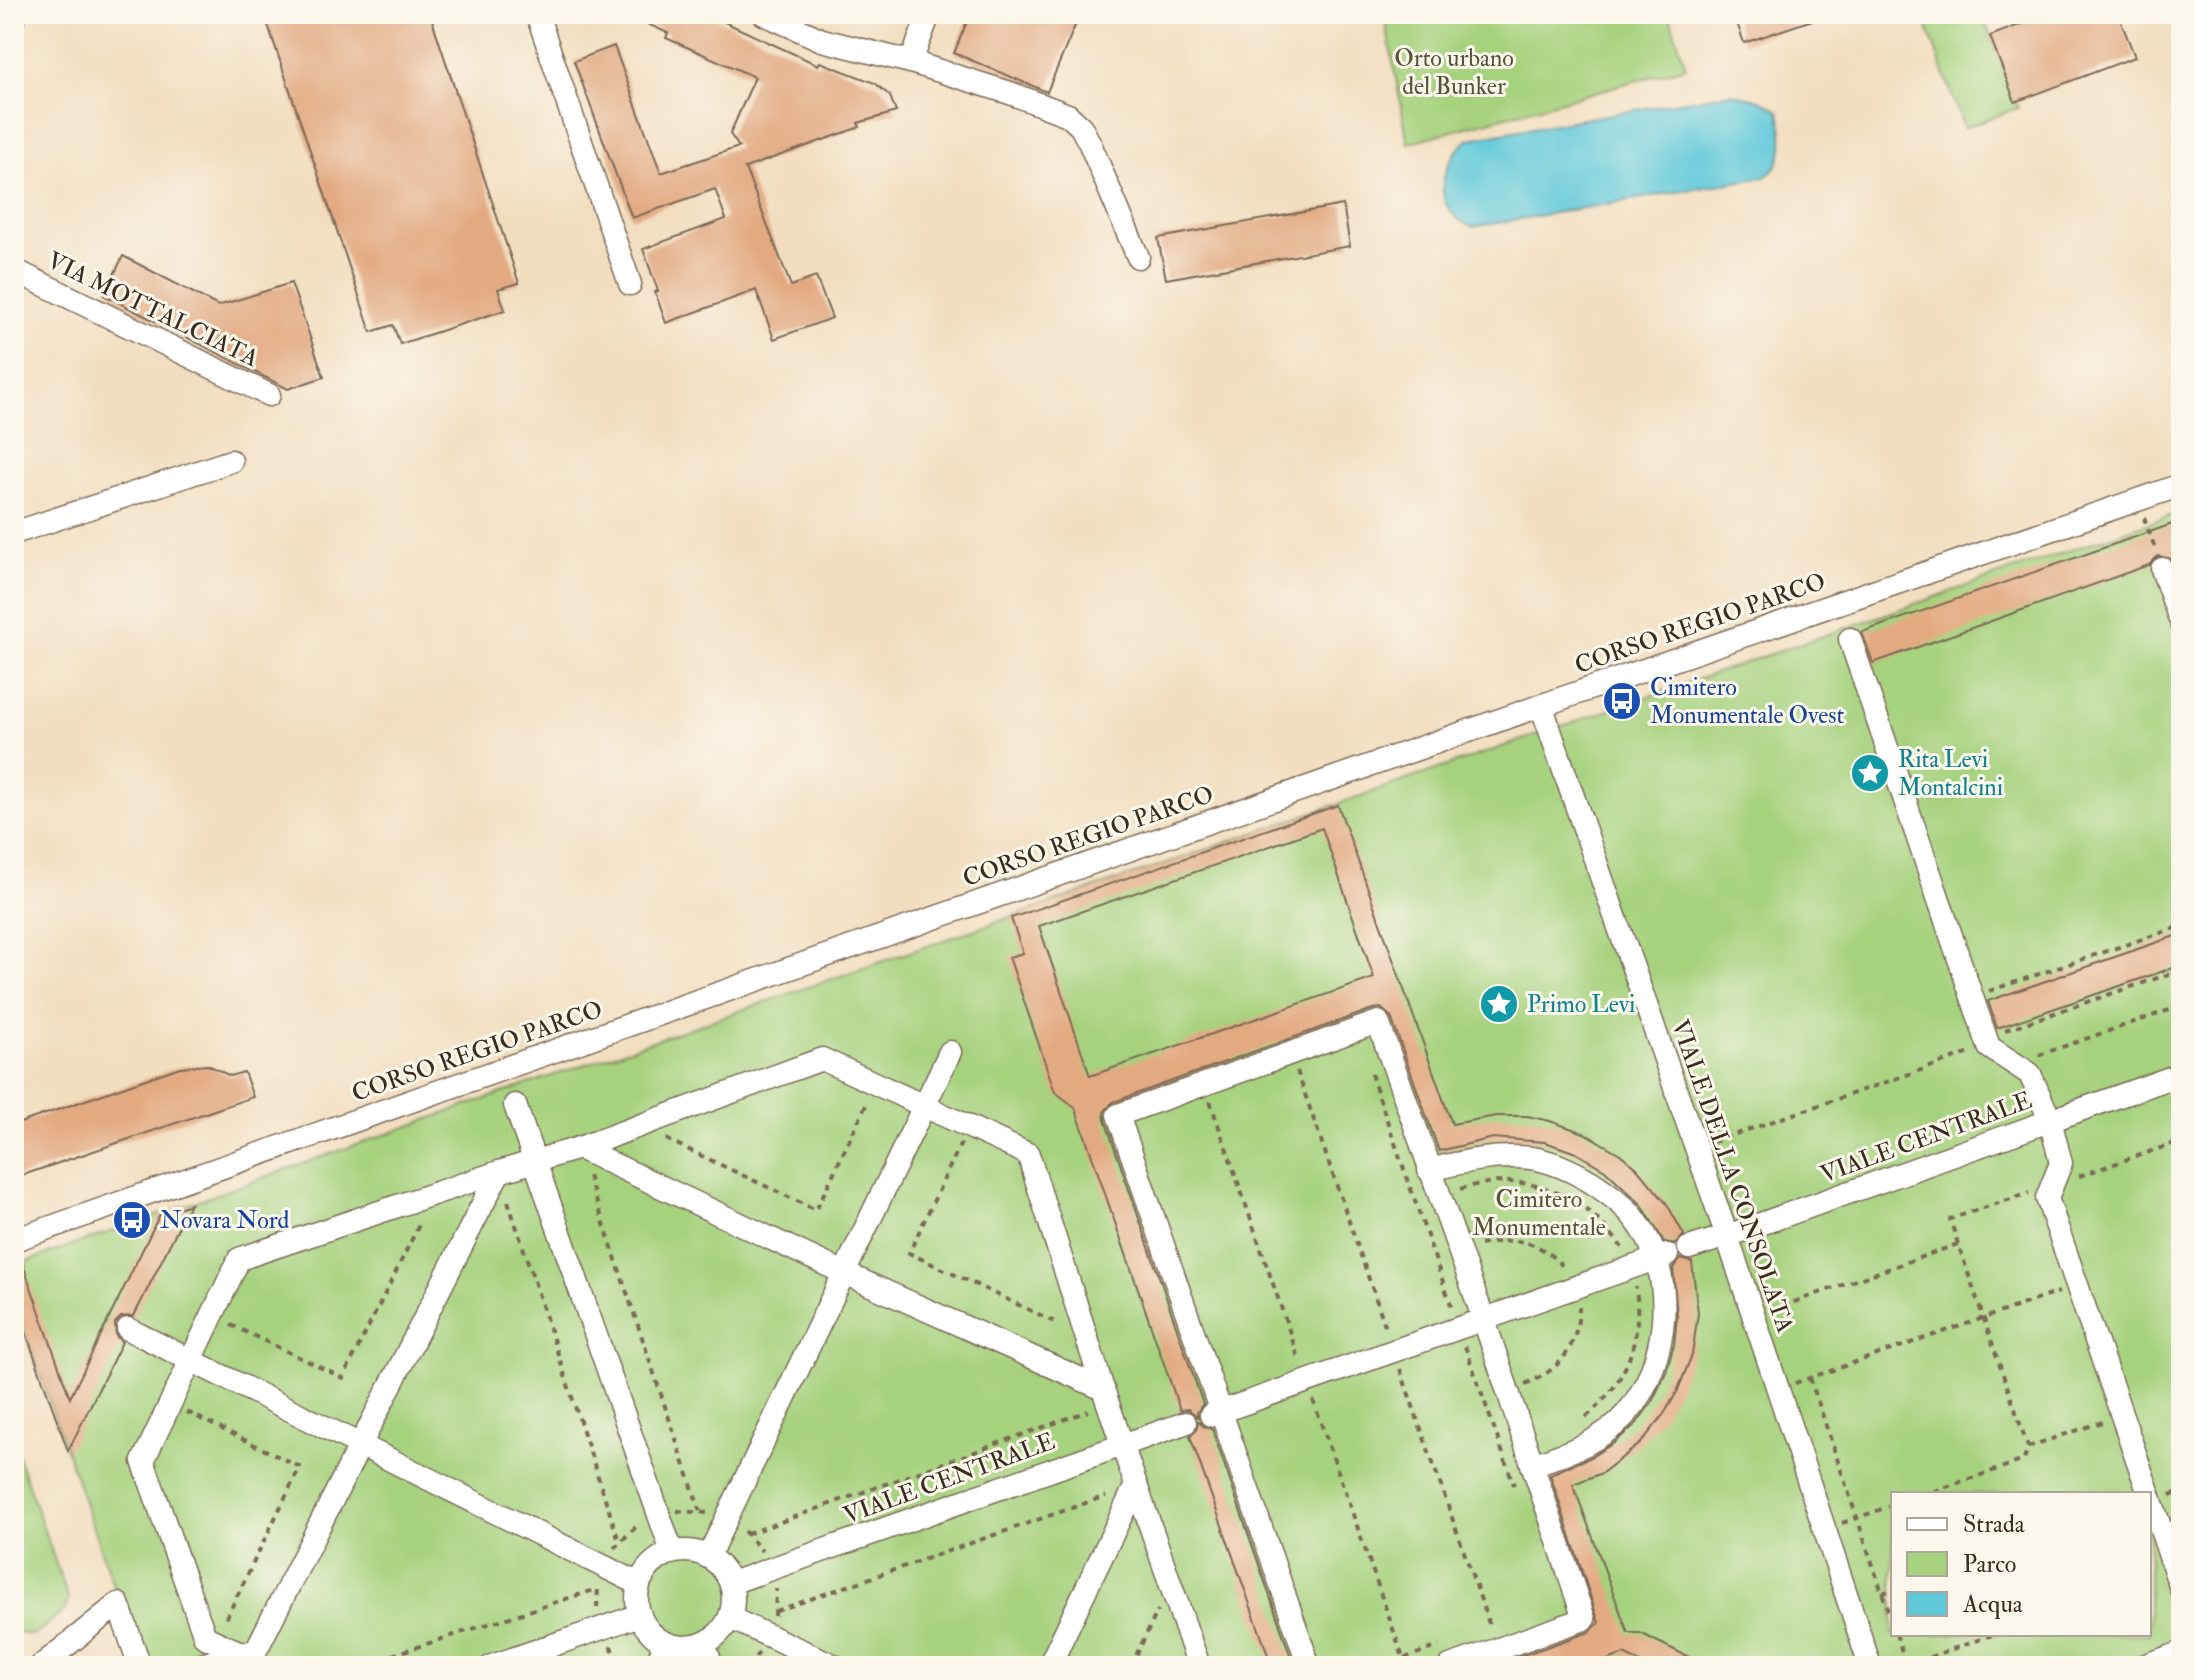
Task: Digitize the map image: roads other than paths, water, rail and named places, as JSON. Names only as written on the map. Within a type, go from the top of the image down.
[{"type":"street","points":[[537,14],[630,284]]},
{"type":"street","points":[[764,14],[822,40],[911,62],[1068,115],[1081,127],[1090,144],[1138,257]]},
{"type":"street","points":[[911,62],[929,14]]},
{"type":"street","name":"VIA MOTTALCIATA","points":[[14,270],[269,395]]},
{"type":"street","points":[[14,533],[231,461]]},
{"type":"street","name":"CORSO REGIO PARCO","points":[[14,1240],[1541,705],[2181,485]]},
{"type":"street","points":[[2162,569],[2181,622]]},
{"type":"street","points":[[1850,639],[1987,1042],[2030,1074],[2050,1120],[2061,1163],[2047,1198],[2148,1492]]},
{"type":"street","name":"VIALE DELLA CONSOLATA","points":[[1541,705],[1727,1236],[1870,1666]]},
{"type":"street","points":[[1309,1666],[1216,1413],[1118,1115],[1378,1022],[1484,1320],[1584,1619],[1450,1666]]},
{"type":"street","points":[[708,1557],[950,1052]]},
{"type":"street","points":[[253,1658],[205,1637],[143,1461],[239,1259],[579,1148],[822,1059],[1028,1154],[1086,1337],[1199,1666]]},
{"type":"street","name":"VIALE CENTRALE","points":[[1689,1248],[2181,1074]]},
{"type":"street","points":[[515,1105],[672,1552]]},
{"type":"street","points":[[579,1148],[1106,1396]]},
{"type":"street","points":[[1429,1170],[1484,1157],[1533,1158],[1574,1171],[1607,1192],[1636,1219],[1662,1257],[1662,1335],[1651,1374],[1627,1413],[1587,1446],[1532,1465]]},
{"type":"street","points":[[253,1658],[499,1172]]},
{"type":"street","points":[[1216,1413],[1662,1257]]},
{"type":"street","points":[[128,1329],[639,1584]]},
{"type":"street","name":"VIALE CENTRALE","points":[[731,1583],[1185,1423]]},
{"type":"street","points":[[1049,1666],[1136,1485]]},
{"type":"street","points":[[2151,1500],[2181,1589]]},
{"type":"street","points":[[687,1551],[708,1557],[724,1571],[731,1583],[734,1598],[730,1618],[716,1636],[704,1644],[689,1647],[666,1643],[647,1629],[640,1615],[637,1600],[639,1584],[646,1570],[672,1552],[687,1551]]},
{"type":"street","points":[[41,1666],[118,1604],[140,1666]]},
{"type":"street","points":[[492,1666],[640,1615]]},
{"type":"street","points":[[730,1618],[835,1666]]},
{"type":"street","points":[[655,1666],[666,1643]]},
{"type":"street","points":[[704,1644],[712,1666]]},
{"type":"street","points":[[2143,1666],[2181,1653]]},
{"type":"street","points":[[199,1666],[253,1658]]},
{"type":"water","points":[[1731,93],[1760,100],[1779,111],[1782,148],[1777,164],[1764,177],[1473,227],[1449,210],[1444,198],[1445,173],[1450,161],[1469,139]]},
{"type":"place","name":"Cimitero Monumentale Ovest","points":[[1622,701]]},
{"type":"place","name":"Rita Levi Montalcini","points":[[1870,773]]},
{"type":"place","name":"Primo Levi","points":[[1499,1004]]},
{"type":"place","name":"Novara Nord","points":[[132,1220]]},
{"type":"park label","name":"Orto urbano del Bunker","points":[[1454,72]]},
{"type":"park label","name":"Cimitero Monumentale","points":[[1539,1213]]}]
